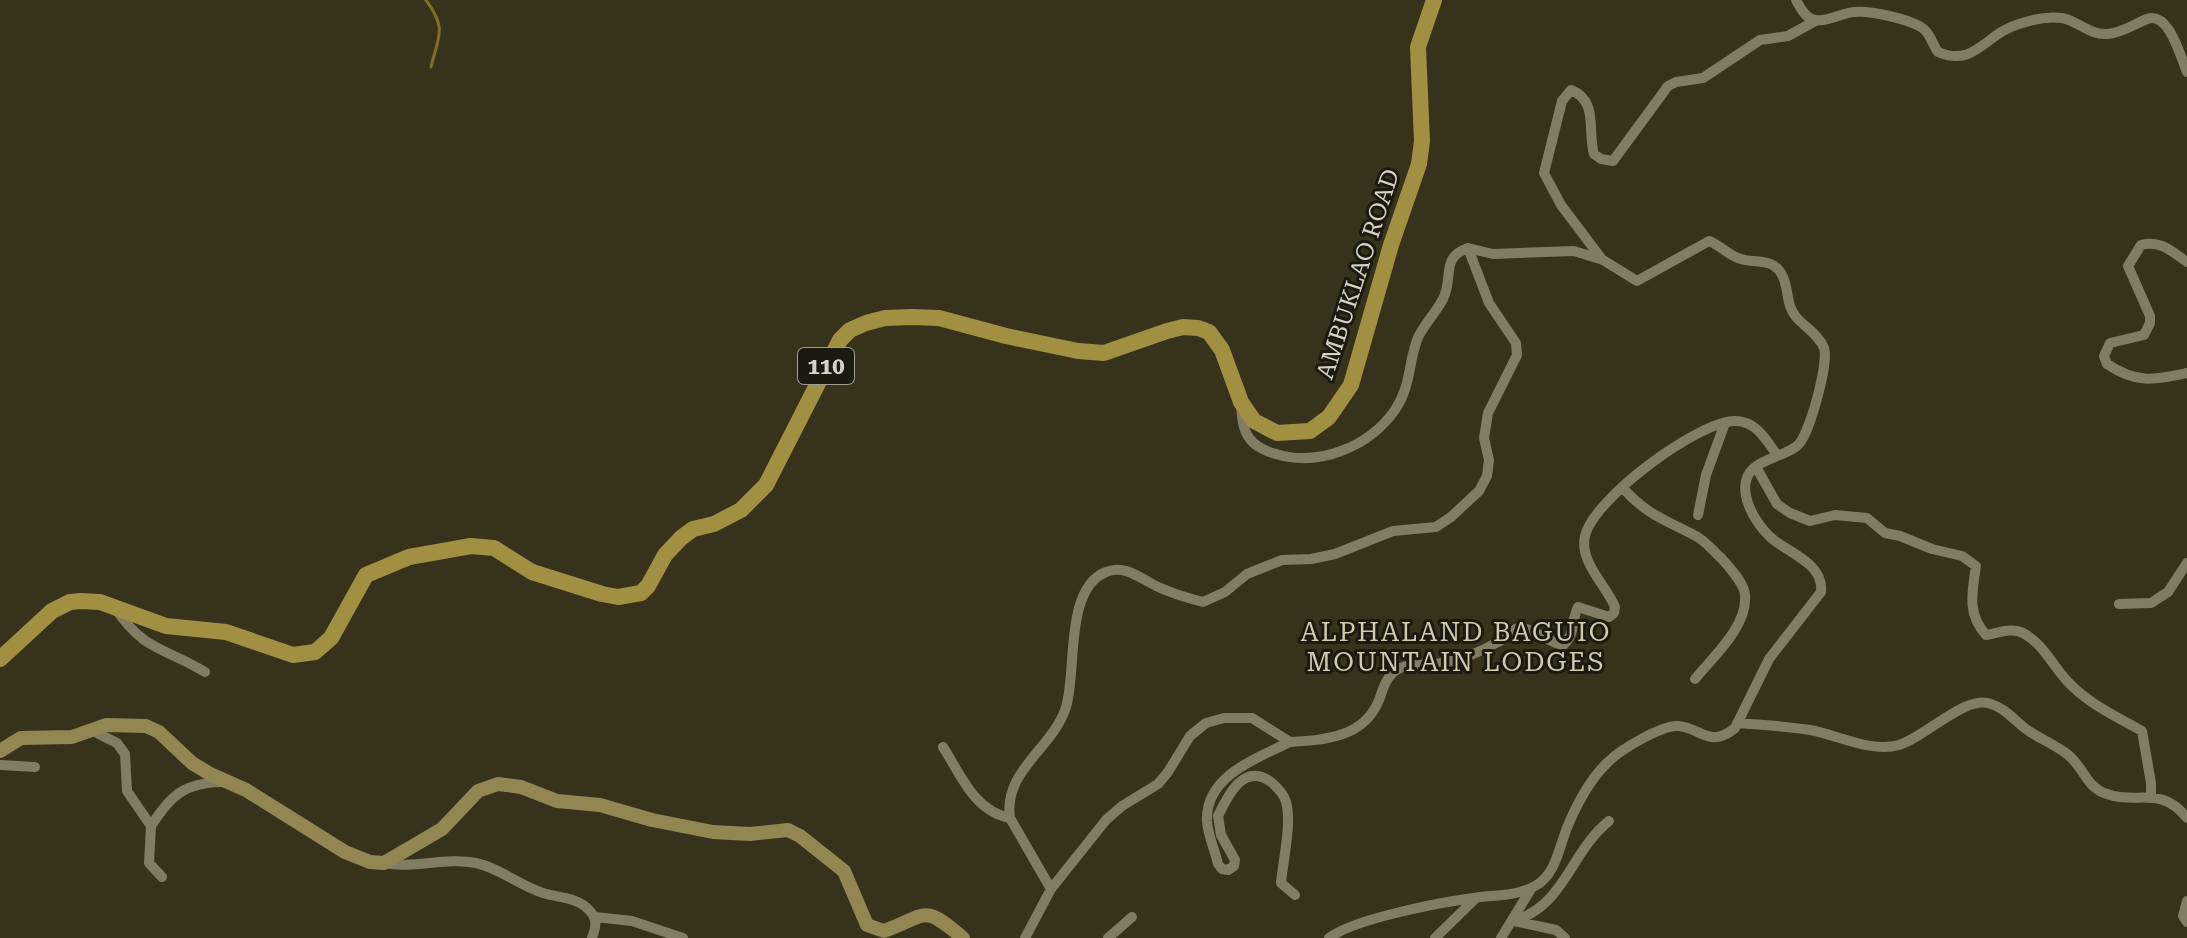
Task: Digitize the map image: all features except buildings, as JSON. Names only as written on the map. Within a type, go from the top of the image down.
[{"type":"main road","name":"AMBUKLAO ROAD","points":[[0,659],[41,620],[60,607],[81,601],[114,606],[166,626],[214,629],[240,635],[293,655],[315,652],[325,646],[341,622],[366,575],[409,557],[471,546],[494,548],[548,579],[602,594],[630,597],[641,593],[665,555],[681,538],[693,529],[714,524],[741,510],[766,485],[840,340],[850,330],[885,318],[939,318],[1006,336],[1091,352],[1113,351],[1183,327],[1198,328],[1209,332],[1222,350],[1247,413],[1277,433],[1310,431],[1335,409],[1351,385],[1391,245],[1419,164],[1422,130],[1418,47],[1434,0]]},
{"type":"street","points":[[1796,0],[1803,13],[1817,20]]},
{"type":"street","points":[[1603,260],[1545,179],[1545,162],[1567,93],[1571,90],[1577,92],[1587,104],[1591,115],[1594,154],[1613,161],[1668,86],[1703,78],[1760,40],[1788,36],[1817,20],[1842,13],[1867,12],[1919,25],[1927,32],[1938,52],[1957,58],[1967,57],[2004,29],[2028,21],[2061,18],[2093,33],[2108,34],[2157,17],[2167,24],[2187,72]]},
{"type":"street","points":[[1241,402],[1242,423],[1250,440],[1267,451],[1316,459],[1356,444],[1394,412],[1405,392],[1417,339],[1448,288],[1451,259],[1468,248],[1493,254],[1574,251],[1603,260],[1637,281],[1709,241],[1740,259],[1769,263],[1778,270],[1783,277],[1792,312],[1818,338],[1826,355],[1807,433],[1800,445],[1763,460],[1747,479],[1745,490],[1746,501],[1754,516],[1777,543],[1808,563],[1822,587],[1821,592],[1769,659],[1735,728],[1722,737],[1709,738],[1679,726],[1665,729],[1610,759],[1593,778],[1569,822],[1550,875],[1532,887],[1376,920],[1336,932],[1329,938]]},
{"type":"street","points":[[2187,262],[2163,245],[2154,242],[2141,245],[2128,266],[2150,316],[2150,323],[2144,335],[2110,343],[2104,356],[2107,364],[2120,373],[2138,379],[2160,379],[2187,373]]},
{"type":"street","points":[[1051,889],[1010,818],[1011,794],[1018,776],[1058,726],[1066,707],[1077,618],[1085,593],[1094,580],[1105,572],[1120,569],[1192,599],[1209,600],[1225,592],[1247,574],[1282,560],[1335,554],[1393,531],[1436,527],[1479,491],[1487,476],[1489,460],[1484,438],[1488,413],[1517,355],[1516,343],[1489,303],[1468,248]]},
{"type":"street","points":[[1476,267],[1493,254]]},
{"type":"street","points":[[1295,895],[1281,883],[1287,803],[1275,786],[1258,775],[1246,776],[1228,796],[1218,816],[1221,835],[1235,860],[1234,866],[1228,870],[1218,864],[1207,816],[1215,794],[1231,772],[1290,742],[1331,739],[1346,734],[1372,715],[1389,677],[1396,670],[1465,657],[1501,641],[1518,628],[1536,632],[1563,645],[1574,628],[1578,607],[1609,617],[1615,607],[1589,562],[1584,549],[1585,537],[1607,500],[1672,448],[1714,426],[1736,421],[1753,427],[1777,455]]},
{"type":"street","points":[[1698,515],[1706,475],[1725,423]]},
{"type":"street","points":[[1756,467],[1777,504],[1790,513],[1810,521],[1835,515],[1867,518],[1885,533],[1962,556],[1976,566],[1971,600],[1975,623],[1986,635],[2010,630],[2022,632],[2048,654],[2068,683],[2103,710],[2142,731],[2151,797]]},
{"type":"street","points":[[1622,487],[1637,504],[1698,537],[1731,568],[1746,593],[1737,627],[1695,679]]},
{"type":"street","points":[[2119,604],[2151,603],[2168,592],[2187,563]]},
{"type":"street","points":[[114,606],[127,626],[153,648],[205,672]]},
{"type":"street","points":[[1737,723],[1810,730],[1887,748],[1917,737],[1972,705],[1982,702],[1992,704],[2027,730],[2067,753],[2093,788],[2108,794],[2163,798],[2178,807],[2187,818]]},
{"type":"street","points":[[1025,938],[1051,889],[1106,820],[1122,806],[1158,784],[1190,736],[1206,723],[1224,718],[1252,718],[1290,742]]},
{"type":"street","points":[[0,751],[21,738],[72,737],[106,725],[146,726],[159,732],[192,763],[229,781],[345,852],[370,862],[396,865],[438,861],[475,863],[542,893],[576,901],[588,908],[595,917],[592,938]]},
{"type":"street","points":[[91,730],[110,738],[122,748],[127,791],[151,826]]},
{"type":"street","points":[[943,747],[978,803],[996,816],[1010,818]]},
{"type":"street","points":[[0,765],[35,767]]},
{"type":"street","points":[[162,877],[149,863],[151,826],[168,800],[200,784],[229,781]]},
{"type":"street","points":[[384,863],[442,829],[478,791],[498,784],[510,784],[557,801],[600,805],[687,828],[738,834],[788,830],[844,871],[867,925],[884,931],[927,914],[940,919],[963,938]]},
{"type":"street","points":[[1512,921],[1537,911],[1553,896],[1592,835],[1609,821]]},
{"type":"street","points":[[1501,938],[1532,887]]},
{"type":"street","points":[[1435,938],[1476,898]]},
{"type":"street","points":[[2187,901],[2183,916],[2187,922]]},
{"type":"street","points":[[595,917],[632,921],[683,938]]},
{"type":"street","points":[[1108,938],[1132,917]]},
{"type":"street","points":[[1512,921],[1556,930],[1565,938]]},
{"type":"waterway","points":[[426,0],[439,25],[431,67]]},
{"type":"district","name":"ALPHALAND BAGUIO MOUNTAIN LODGES","points":[[1456,647]]}]
